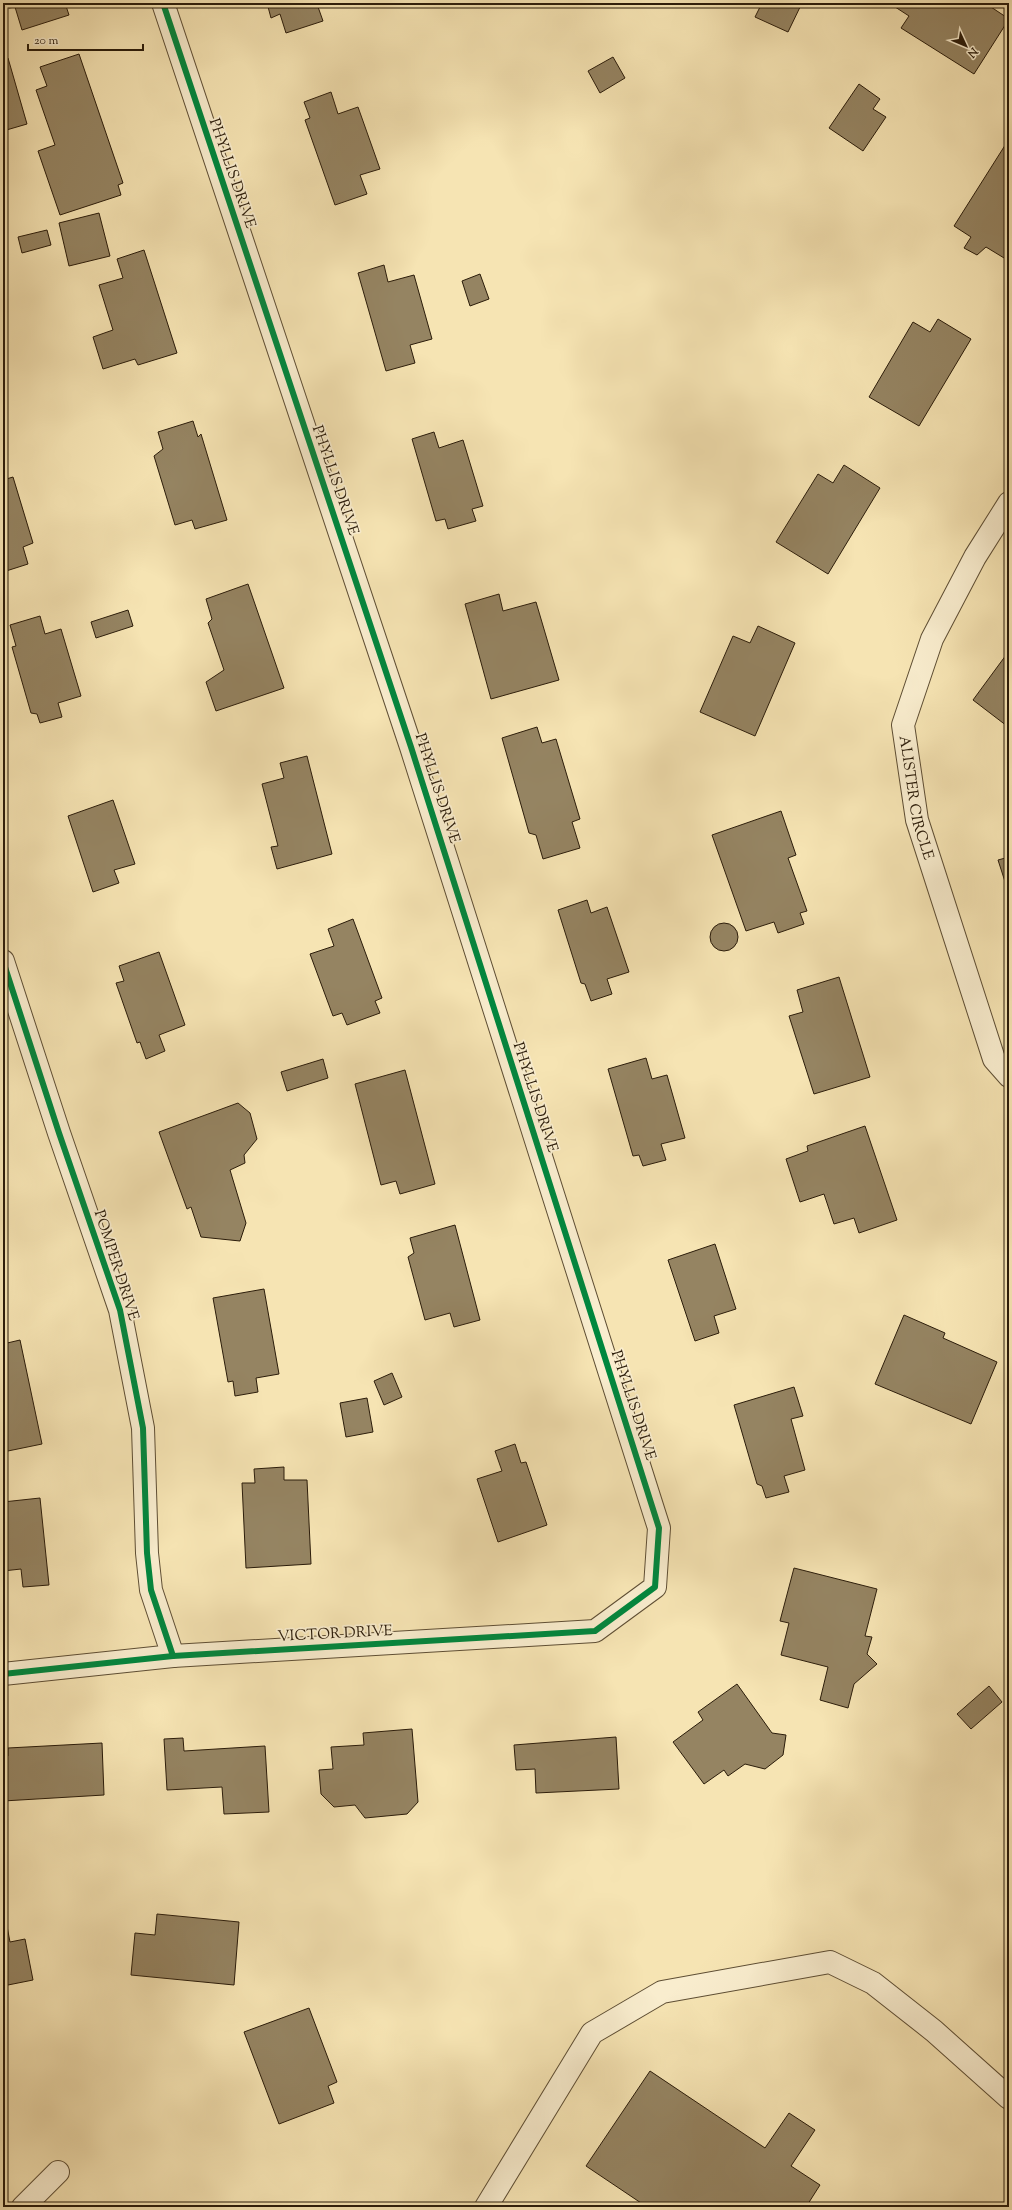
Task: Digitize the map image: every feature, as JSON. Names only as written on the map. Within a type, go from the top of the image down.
[{"type":"street","name":"PHYLLIS DRIVE","points":[[163,3],[412,747],[659,1528],[655,1587]]},
{"type":"street","name":"ALISTER CIRCLE","points":[[1009,503],[975,556],[932,639],[904,725],[917,820],[994,1059],[1009,1076]]},
{"type":"street","name":"POMPER DRIVE","points":[[3,961],[59,1133],[120,1310],[143,1428],[147,1553],[151,1590],[173,1656]]},
{"type":"street","name":"VICTOR DRIVE","points":[[3,1674],[173,1656],[595,1630],[655,1587]]},
{"type":"street","points":[[486,2207],[592,2033],[662,1992],[830,1962],[873,1983],[934,2031],[1009,2098]]},
{"type":"street","points":[[23,2207],[58,2172]]},
{"type":"building","points":[[8,3],[65,3],[69,15],[22,30],[15,7],[9,8]]},
{"type":"building","points":[[267,3],[319,3],[317,4],[323,21],[286,33],[280,14],[271,18]]},
{"type":"building","points":[[762,3],[802,3],[788,32],[755,17]]},
{"type":"building","points":[[889,3],[985,3],[1009,19],[974,74],[901,28],[909,16]]},
{"type":"building","points":[[79,54],[123,183],[118,185],[121,195],[60,215],[38,151],[55,145],[36,90],[47,86],[40,67]]},
{"type":"building","points":[[613,57],[625,78],[600,93],[588,71]]},
{"type":"building","points":[[8,58],[27,124],[3,131],[3,59]]},
{"type":"building","points":[[859,84],[880,99],[873,109],[886,117],[863,151],[829,128]]},
{"type":"building","points":[[331,92],[338,114],[358,107],[380,169],[360,175],[367,194],[335,205],[305,120],[310,118],[304,102]]},
{"type":"building","points":[[1009,139],[1009,261],[986,247],[977,255],[964,248],[971,237],[954,226]]},
{"type":"building","points":[[99,213],[110,256],[69,266],[59,223]]},
{"type":"building","points":[[47,230],[51,245],[22,253],[18,237]]},
{"type":"building","points":[[144,250],[177,353],[138,365],[135,359],[103,369],[93,337],[113,330],[99,285],[123,278],[117,259]]},
{"type":"building","points":[[384,265],[388,282],[414,275],[432,339],[410,345],[415,363],[386,371],[358,273]]},
{"type":"building","points":[[480,274],[489,299],[470,306],[462,281]]},
{"type":"building","points":[[938,319],[971,339],[919,426],[869,397],[913,322],[930,332]]},
{"type":"building","points":[[193,421],[198,437],[201,434],[227,520],[195,529],[192,520],[175,525],[154,456],[163,449],[158,432]]},
{"type":"building","points":[[434,432],[439,448],[463,440],[483,506],[472,509],[476,521],[448,529],[445,519],[436,521],[412,439]]},
{"type":"building","points":[[844,465],[880,488],[828,574],[776,542],[818,474],[833,483]]},
{"type":"building","points":[[13,477],[33,543],[23,547],[28,564],[3,572],[3,480]]},
{"type":"building","points":[[248,584],[284,688],[216,711],[206,682],[224,670],[208,623],[212,619],[206,599]]},
{"type":"building","points":[[499,594],[503,611],[536,602],[559,680],[491,699],[465,604]]},
{"type":"building","points":[[128,610],[133,626],[96,638],[91,622]]},
{"type":"building","points":[[40,616],[45,634],[61,629],[81,696],[58,703],[62,717],[40,723],[37,714],[31,713],[12,647],[16,646],[10,625]]},
{"type":"building","points":[[758,626],[795,643],[755,736],[700,712],[733,636],[750,643]]},
{"type":"building","points":[[1009,651],[1009,723],[1007,726],[973,700]]},
{"type":"building","points":[[537,727],[542,743],[556,739],[580,819],[572,822],[580,848],[543,859],[536,835],[529,833],[502,738]]},
{"type":"building","points":[[307,756],[332,854],[277,869],[271,847],[278,846],[262,784],[284,778],[280,763]]},
{"type":"building","points":[[113,800],[135,864],[114,870],[119,883],[93,892],[68,816]]},
{"type":"building","points":[[781,811],[796,855],[788,858],[807,911],[800,913],[804,924],[778,933],[774,922],[746,931],[712,835]]},
{"type":"building","points":[[1009,857],[1009,894],[998,860]]},
{"type":"building","points":[[587,900],[591,913],[607,907],[629,972],[607,979],[612,994],[591,1001],[585,984],[581,983],[558,910]]},
{"type":"building","points":[[353,919],[382,998],[375,1001],[380,1013],[347,1025],[342,1013],[333,1016],[310,954],[334,946],[328,929]]},
{"type":"building","points":[[724,923],[734,927],[738,937],[734,947],[724,951],[714,947],[710,937],[714,927]]},
{"type":"building","points":[[159,952],[185,1025],[159,1035],[165,1051],[146,1059],[140,1042],[137,1043],[116,983],[124,981],[119,966]]},
{"type":"building","points":[[839,977],[870,1077],[814,1094],[789,1016],[803,1012],[797,990]]},
{"type":"building","points":[[646,1058],[652,1079],[667,1075],[685,1138],[661,1144],[666,1160],[643,1166],[639,1155],[633,1156],[608,1069]]},
{"type":"building","points":[[323,1059],[328,1078],[287,1091],[281,1072]]},
{"type":"building","points":[[405,1070],[435,1184],[400,1194],[396,1181],[381,1185],[355,1084]]},
{"type":"building","points":[[238,1103],[250,1113],[257,1139],[244,1155],[245,1163],[230,1170],[246,1223],[240,1241],[201,1237],[191,1207],[187,1209],[159,1132]]},
{"type":"building","points":[[865,1126],[897,1220],[859,1233],[854,1218],[834,1224],[824,1194],[800,1202],[786,1159],[808,1151],[807,1146]]},
{"type":"building","points":[[455,1225],[480,1320],[454,1327],[450,1313],[425,1320],[408,1257],[414,1253],[410,1238]]},
{"type":"building","points":[[715,1244],[736,1309],[714,1316],[719,1333],[695,1341],[668,1260]]},
{"type":"building","points":[[264,1289],[279,1374],[256,1378],[258,1392],[235,1396],[233,1381],[228,1382],[213,1298]]},
{"type":"building","points":[[904,1315],[945,1333],[943,1338],[997,1362],[971,1424],[875,1384]]},
{"type":"building","points":[[20,1340],[42,1444],[3,1452],[3,1344]]},
{"type":"building","points":[[392,1373],[402,1397],[384,1405],[374,1381]]},
{"type":"building","points":[[794,1387],[803,1416],[791,1419],[805,1470],[784,1476],[789,1492],[766,1498],[762,1486],[757,1484],[734,1405]]},
{"type":"building","points":[[367,1398],[373,1432],[346,1437],[340,1403]]},
{"type":"building","points":[[515,1444],[521,1463],[526,1462],[547,1525],[498,1542],[477,1479],[502,1471],[495,1451]]},
{"type":"building","points":[[284,1467],[284,1480],[307,1480],[311,1564],[246,1568],[242,1483],[255,1483],[254,1469]]},
{"type":"building","points":[[40,1498],[49,1585],[23,1587],[21,1569],[3,1571],[3,1502]]},
{"type":"building","points":[[794,1568],[877,1589],[865,1636],[872,1637],[867,1654],[877,1664],[854,1684],[848,1708],[820,1700],[828,1667],[781,1655],[789,1623],[780,1621]]},
{"type":"building","points":[[737,1684],[772,1733],[786,1735],[783,1755],[765,1769],[745,1764],[728,1776],[724,1770],[704,1784],[673,1742],[703,1720],[698,1712]]},
{"type":"building","points":[[989,1686],[1002,1702],[971,1729],[957,1714]]},
{"type":"building","points":[[412,1729],[418,1802],[407,1814],[365,1818],[355,1805],[334,1807],[321,1794],[319,1770],[333,1769],[331,1747],[364,1745],[363,1733]]},
{"type":"building","points":[[616,1737],[619,1789],[536,1793],[535,1769],[516,1770],[514,1745]]},
{"type":"building","points":[[183,1738],[184,1751],[265,1746],[269,1812],[224,1814],[222,1787],[167,1790],[164,1739]]},
{"type":"building","points":[[102,1743],[104,1795],[3,1801],[3,1757],[8,1756],[8,1748]]},
{"type":"building","points":[[157,1914],[239,1922],[234,1985],[131,1975],[135,1933],[155,1935]]},
{"type":"building","points":[[3,1921],[6,1921],[10,1942],[25,1939],[33,1980],[3,1986]]},
{"type":"building","points":[[309,2008],[337,2082],[328,2086],[334,2103],[279,2124],[244,2032]]},
{"type":"building","points":[[650,2071],[765,2148],[789,2113],[815,2130],[791,2166],[820,2185],[806,2207],[647,2207],[586,2166]]},
{"type":"cycle path","points":[[3,1674],[173,1656],[595,1631],[655,1587],[659,1528],[411,747],[163,3]]},
{"type":"cycle path","points":[[3,961],[59,1133],[120,1310],[143,1428],[147,1553],[151,1590],[173,1656]]}]
